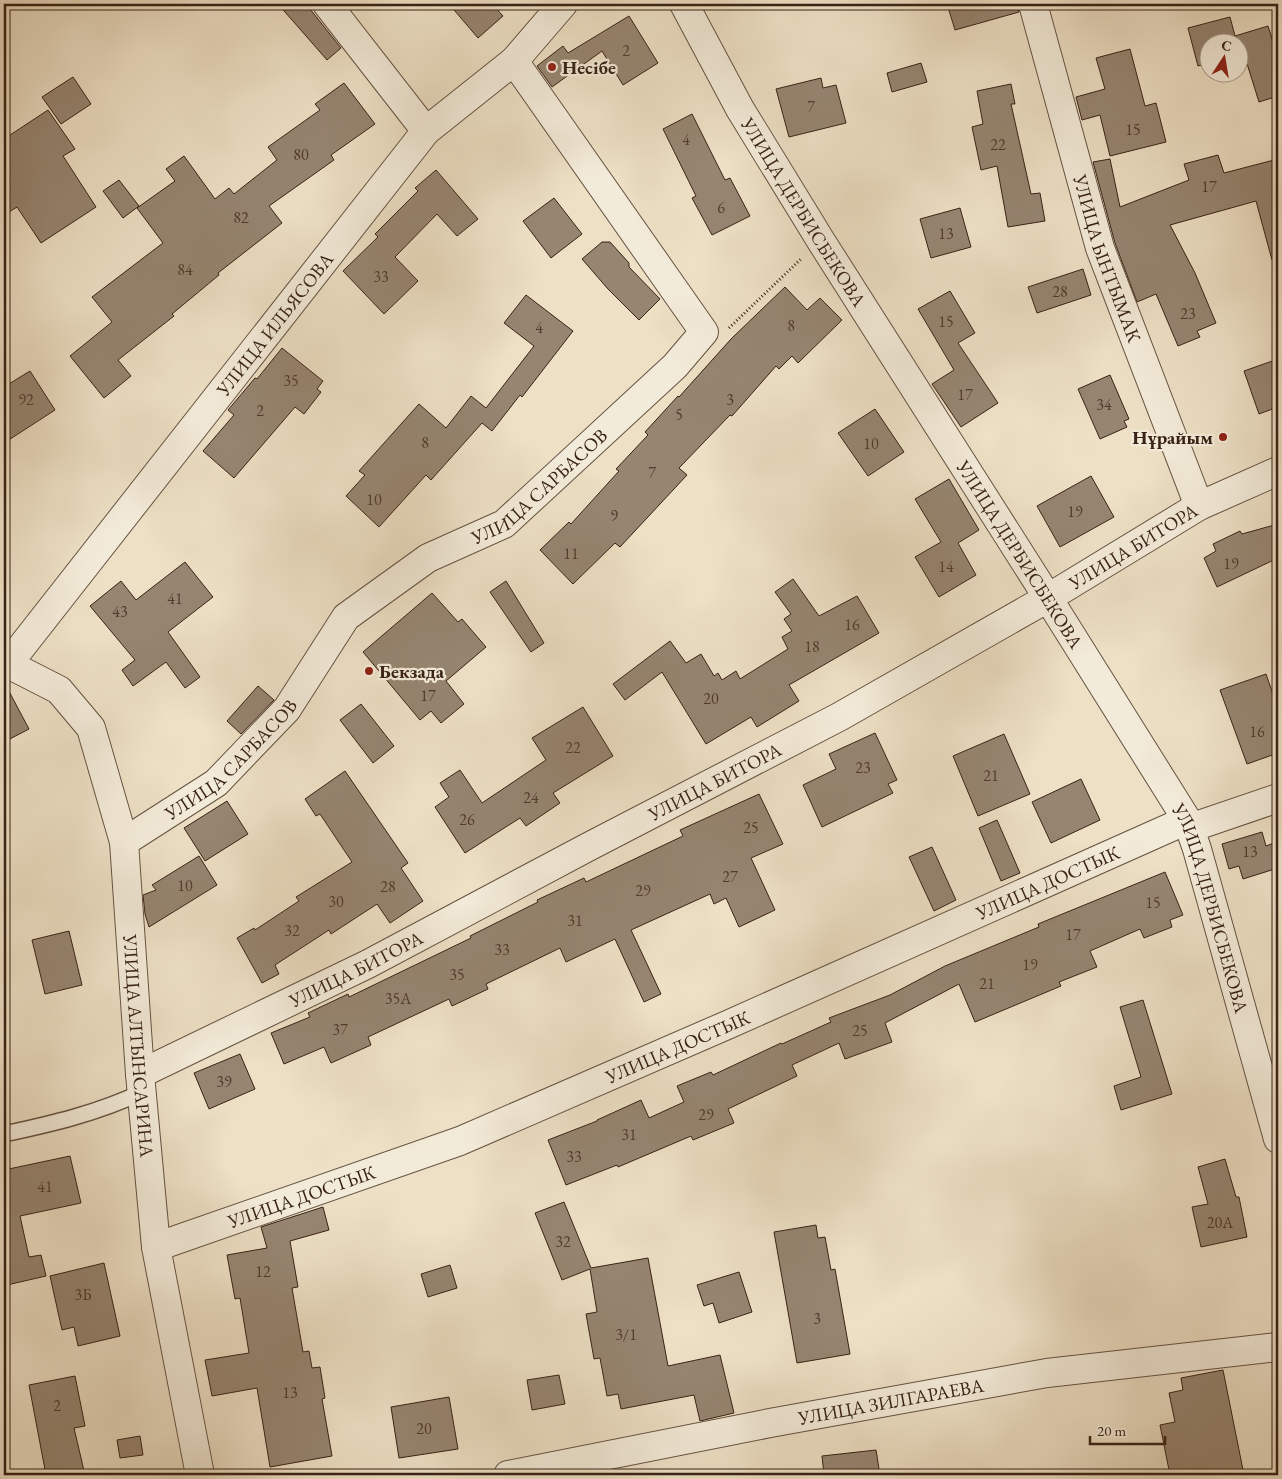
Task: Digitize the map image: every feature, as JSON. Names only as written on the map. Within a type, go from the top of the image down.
[{"type":"street","points":[[327,4],[426,131]]},
{"type":"street","name":"УЛИЦА ИЛЬЯСОВА","points":[[6,663],[426,131],[514,61],[563,4]]},
{"type":"street","name":"УЛИЦА ДЕРБИСБЕКОВА","points":[[684,4],[740,108],[820,241],[1048,598],[1188,824],[1197,849],[1278,1139]]},
{"type":"street","name":"УЛИЦА ЫНТЫМАК","points":[[1033,4],[1100,248],[1199,506]]},
{"type":"street","points":[[514,61],[704,332]]},
{"type":"street","name":"УЛИЦА САРБАСОВ","points":[[124,842],[216,783],[288,709],[346,617],[428,558],[504,524],[675,366],[704,332]]},
{"type":"street","name":"УЛИЦА БИТОРА","points":[[141,1083],[839,717],[1048,598],[1199,506],[1278,471]]},
{"type":"street","name":"УЛИЦА АЛТЫНСАРИНА","points":[[6,663],[59,690],[90,728],[124,842],[141,1083],[156,1248],[200,1475]]},
{"type":"street","name":"УЛИЦА ДОСТЫК","points":[[156,1248],[460,1141],[1188,824],[1278,798]]},
{"type":"street","name":"УЛИЦА ЗИЛГАРАЕВА","points":[[508,1475],[770,1423],[1047,1373],[1278,1347]]},
{"type":"lane","points":[[4,1134],[56,1123],[116,1104],[141,1083]]},
{"type":"path","points":[[704,332],[719,338],[820,241]]},
{"type":"building","points":[[278,4],[306,4],[341,48],[327,60]]},
{"type":"building","points":[[449,4],[492,4],[503,16],[478,38]]},
{"type":"building","points":[[947,4],[1018,4],[1019,12],[955,30]]},
{"type":"building","points":[[629,16],[658,63],[623,85],[602,51],[552,87],[537,66],[563,46],[568,53]]},
{"type":"building","points":[[1230,17],[1234,32],[1200,32],[1200,66],[1198,66],[1188,28]]},
{"type":"building","points":[[1268,26],[1278,58],[1278,96],[1259,102],[1250,73],[1250,32],[1248,32]]},
{"type":"building","points":[[1130,49],[1145,106],[1156,103],[1166,142],[1110,156],[1100,115],[1082,120],[1076,97],[1105,89],[1096,58]]},
{"type":"building","points":[[921,63],[927,82],[892,92],[887,73]]},
{"type":"building","points":[[73,77],[91,104],[61,124],[42,97]]},
{"type":"building","points":[[821,78],[823,88],[836,85],[846,123],[789,137],[776,89]]},
{"type":"building","points":[[344,83],[375,124],[331,155],[334,160],[269,206],[282,223],[218,273],[219,275],[172,314],[174,316],[118,360],[131,376],[104,398],[70,356],[112,322],[92,297],[163,243],[137,208],[175,181],[166,169],[184,156],[215,199],[229,188],[234,194],[277,160],[268,147],[320,110],[315,104]]},
{"type":"building","points":[[1011,84],[1015,104],[1011,104],[1031,194],[1040,193],[1045,221],[1008,227],[997,166],[981,170],[972,127],[983,124],[977,91]]},
{"type":"building","points":[[48,110],[75,149],[63,156],[96,207],[41,243],[17,207],[4,215],[4,139]]},
{"type":"building","points":[[692,114],[725,180],[730,178],[750,216],[712,235],[692,198],[696,196],[663,129]]},
{"type":"building","points":[[1218,155],[1224,173],[1278,159],[1278,259],[1272,260],[1256,201],[1170,225],[1195,273],[1216,323],[1197,331],[1200,337],[1178,346],[1156,294],[1137,302],[1115,243],[1093,162],[1110,159],[1120,207],[1189,180],[1184,164]]},
{"type":"building","points":[[436,170],[478,219],[457,236],[437,214],[395,257],[418,281],[384,314],[343,271],[378,237],[375,234],[418,191],[415,188]]},
{"type":"building","points":[[119,180],[139,206],[123,218],[103,191]]},
{"type":"building","points":[[554,198],[582,234],[551,258],[523,221]]},
{"type":"building","points":[[960,208],[971,247],[931,258],[920,219]]},
{"type":"building","points":[[602,242],[610,242],[629,263],[629,267],[660,299],[639,320],[582,259]]},
{"type":"building","points":[[1083,269],[1091,295],[1037,313],[1028,287]]},
{"type":"building","points":[[785,287],[807,310],[820,298],[842,320],[798,363],[792,356],[779,369],[776,366],[732,416],[730,415],[679,468],[687,475],[620,547],[615,543],[573,584],[540,550],[569,522],[571,524],[619,471],[616,469],[648,435],[645,432],[731,339]]},
{"type":"building","points":[[950,291],[975,333],[958,343],[998,403],[961,427],[932,384],[954,370],[918,309]]},
{"type":"building","points":[[526,295],[573,331],[522,397],[520,395],[492,431],[482,423],[431,480],[426,475],[379,527],[346,496],[365,475],[359,471],[419,404],[446,428],[471,396],[486,408],[534,346],[504,323]]},
{"type":"building","points":[[282,348],[323,381],[317,389],[321,392],[304,414],[295,407],[234,478],[203,451],[234,415],[228,410],[255,378],[257,379]]},
{"type":"building","points":[[1278,359],[1278,407],[1259,414],[1244,371]]},
{"type":"building","points":[[30,371],[55,410],[4,443],[4,387]]},
{"type":"building","points":[[1110,375],[1129,419],[1124,421],[1127,427],[1100,439],[1078,389]]},
{"type":"building","points":[[875,409],[904,452],[868,476],[838,433]]},
{"type":"building","points":[[1091,476],[1114,517],[1060,547],[1037,506]]},
{"type":"building","points":[[949,479],[979,530],[958,543],[976,575],[939,597],[915,557],[941,542],[915,499]]},
{"type":"building","points":[[1278,524],[1278,558],[1217,587],[1204,558],[1216,551],[1213,544],[1240,531],[1242,534]]},
{"type":"building","points":[[185,562],[213,597],[168,632],[200,677],[185,688],[166,662],[133,686],[122,670],[135,660],[90,606],[121,581],[136,600]]},
{"type":"building","points":[[793,579],[819,616],[857,596],[879,633],[789,685],[799,701],[757,727],[751,717],[706,744],[662,672],[625,700],[613,684],[670,641],[686,663],[701,654],[714,676],[718,673],[722,680],[736,671],[740,679],[788,649],[782,637],[792,631],[784,619],[791,614],[775,592]]},
{"type":"building","points":[[506,581],[544,643],[531,652],[490,592]]},
{"type":"building","points":[[432,593],[458,622],[462,619],[486,647],[446,681],[464,704],[441,723],[431,711],[420,720],[363,652]]},
{"type":"building","points":[[1266,674],[1278,709],[1278,753],[1247,764],[1220,690]]},
{"type":"building","points":[[4,682],[29,729],[4,742]]},
{"type":"building","points":[[258,686],[274,700],[241,734],[227,721]]},
{"type":"building","points":[[361,704],[394,746],[373,763],[340,720]]},
{"type":"building","points":[[583,707],[613,756],[553,793],[560,803],[526,826],[520,818],[465,853],[435,807],[449,797],[440,783],[460,770],[482,803],[546,760],[532,738]]},
{"type":"building","points":[[875,733],[897,780],[888,784],[893,793],[822,827],[803,785],[836,769],[829,754]]},
{"type":"building","points":[[1004,734],[1030,794],[978,816],[953,756]]},
{"type":"building","points":[[345,771],[408,863],[401,868],[423,901],[390,923],[377,904],[331,934],[329,930],[275,965],[279,974],[262,983],[237,938],[254,928],[255,930],[299,901],[296,897],[352,862],[320,814],[316,816],[305,799]]},
{"type":"building","points":[[1081,779],[1100,820],[1051,843],[1032,802]]},
{"type":"building","points":[[759,794],[783,844],[751,858],[775,910],[739,927],[726,898],[714,904],[710,894],[631,930],[661,994],[644,1002],[615,939],[566,962],[560,948],[486,984],[488,989],[452,1006],[449,999],[368,1037],[371,1045],[331,1063],[324,1047],[284,1064],[271,1033],[310,1017],[308,1013],[348,994],[349,997],[471,938],[470,936],[538,902],[537,900],[584,878],[586,882],[683,836],[680,830]]},
{"type":"building","points":[[227,801],[248,834],[205,861],[184,828]]},
{"type":"building","points":[[997,820],[1020,873],[1001,881],[979,828]]},
{"type":"building","points":[[1262,832],[1266,846],[1274,843],[1278,857],[1278,868],[1243,879],[1239,866],[1229,869],[1222,844]]},
{"type":"building","points":[[932,847],[956,900],[934,911],[909,857]]},
{"type":"building","points":[[199,856],[217,885],[149,927],[145,914],[143,895],[156,890],[152,885]]},
{"type":"building","points":[[1165,872],[1183,915],[1170,920],[1172,927],[1144,938],[1140,929],[1090,951],[1097,967],[1059,982],[1061,986],[975,1022],[959,984],[885,1023],[892,1042],[845,1059],[839,1043],[792,1065],[797,1076],[728,1109],[734,1123],[693,1140],[691,1136],[618,1167],[617,1165],[566,1185],[548,1140],[597,1121],[641,1100],[649,1118],[684,1102],[677,1086],[711,1072],[713,1075],[831,1022],[829,1018],[890,995],[945,966],[1039,927],[1038,924]]},
{"type":"building","points":[[69,931],[82,985],[45,994],[32,940]]},
{"type":"building","points":[[1143,1000],[1172,1094],[1121,1110],[1114,1086],[1141,1077],[1120,1007]]},
{"type":"building","points":[[240,1054],[255,1089],[209,1109],[194,1073]]},
{"type":"building","points":[[70,1156],[81,1203],[20,1216],[29,1257],[41,1255],[46,1276],[7,1285],[4,1270],[4,1170]]},
{"type":"building","points":[[1225,1159],[1236,1197],[1239,1197],[1247,1237],[1201,1247],[1192,1207],[1208,1204],[1198,1167]]},
{"type":"building","points":[[564,1202],[591,1268],[648,1258],[668,1366],[720,1355],[734,1413],[700,1421],[694,1395],[621,1409],[618,1394],[607,1396],[600,1358],[594,1359],[586,1314],[597,1312],[590,1269],[562,1280],[535,1213]]},
{"type":"building","points":[[323,1207],[329,1230],[290,1241],[298,1287],[292,1288],[303,1352],[309,1351],[312,1368],[320,1367],[325,1398],[322,1399],[332,1456],[270,1467],[257,1388],[212,1396],[205,1360],[249,1353],[240,1298],[235,1299],[227,1255],[267,1248],[261,1227]]},
{"type":"building","points":[[816,1225],[818,1238],[825,1237],[831,1270],[835,1269],[850,1354],[797,1363],[774,1232]]},
{"type":"building","points":[[104,1263],[120,1336],[78,1346],[74,1327],[62,1330],[50,1276]]},
{"type":"building","points":[[450,1265],[457,1288],[428,1297],[421,1274]]},
{"type":"building","points":[[739,1272],[752,1312],[719,1323],[713,1303],[704,1306],[697,1285]]},
{"type":"building","points":[[1223,1370],[1244,1475],[1170,1475],[1160,1425],[1175,1422],[1169,1393],[1183,1390],[1181,1378]]},
{"type":"building","points":[[559,1375],[565,1404],[532,1410],[527,1380]]},
{"type":"building","points":[[75,1376],[85,1426],[74,1428],[85,1475],[46,1475],[29,1385]]},
{"type":"building","points":[[449,1397],[458,1449],[399,1458],[391,1407]]},
{"type":"building","points":[[140,1436],[143,1455],[120,1458],[117,1440]]},
{"type":"building","points":[[876,1450],[880,1475],[824,1475],[822,1456]]},
{"type":"place","name":"Несібе","points":[[552,67]]},
{"type":"place","name":"Нұрайым","points":[[1223,437]]},
{"type":"place","name":"Бекзада","points":[[369,671]]}]
